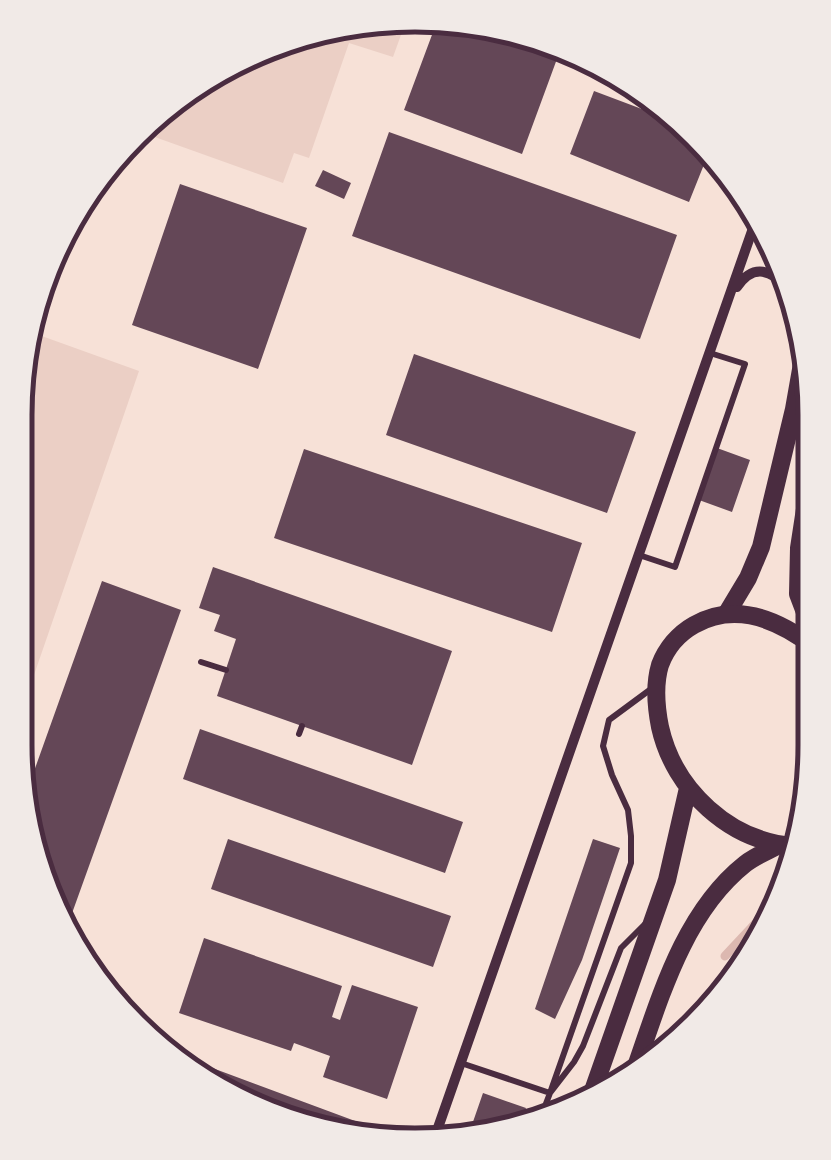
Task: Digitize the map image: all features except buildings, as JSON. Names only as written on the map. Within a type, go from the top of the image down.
[{"type":"main road","points":[[727,613],[761,546],[798,388]]},
{"type":"main road","points":[[785,845],[756,839],[730,826],[688,788],[662,738],[656,685],[670,645],[705,618],[748,614],[798,635]]},
{"type":"main road","points":[[596,1082],[656,914],[688,788]]},
{"type":"main road","points":[[640,1054],[664,987],[692,927],[716,892],[747,862],[784,847]]},
{"type":"street","points":[[438,1127],[752,232]]},
{"type":"street","points":[[728,300],[740,280],[751,272],[760,270],[771,275]]},
{"type":"lane","points":[[639,554],[675,567],[744,364],[710,352]]},
{"type":"lane","points":[[201,662],[226,670]]},
{"type":"lane","points":[[546,1104],[630,863],[632,836],[628,810],[603,746],[609,720],[656,685]]},
{"type":"lane","points":[[550,1093],[583,1046],[621,948],[656,914]]},
{"type":"lane","points":[[461,1063],[550,1093]]},
{"type":"shaded area","points":[[402,33],[393,57],[349,43],[309,158],[294,153],[283,183],[154,137],[203,97],[269,62],[341,40]]},
{"type":"shaded area","points":[[41,336],[139,371],[32,681],[32,416]]},
{"type":"waterway","points":[[725,956],[752,927]]}]
